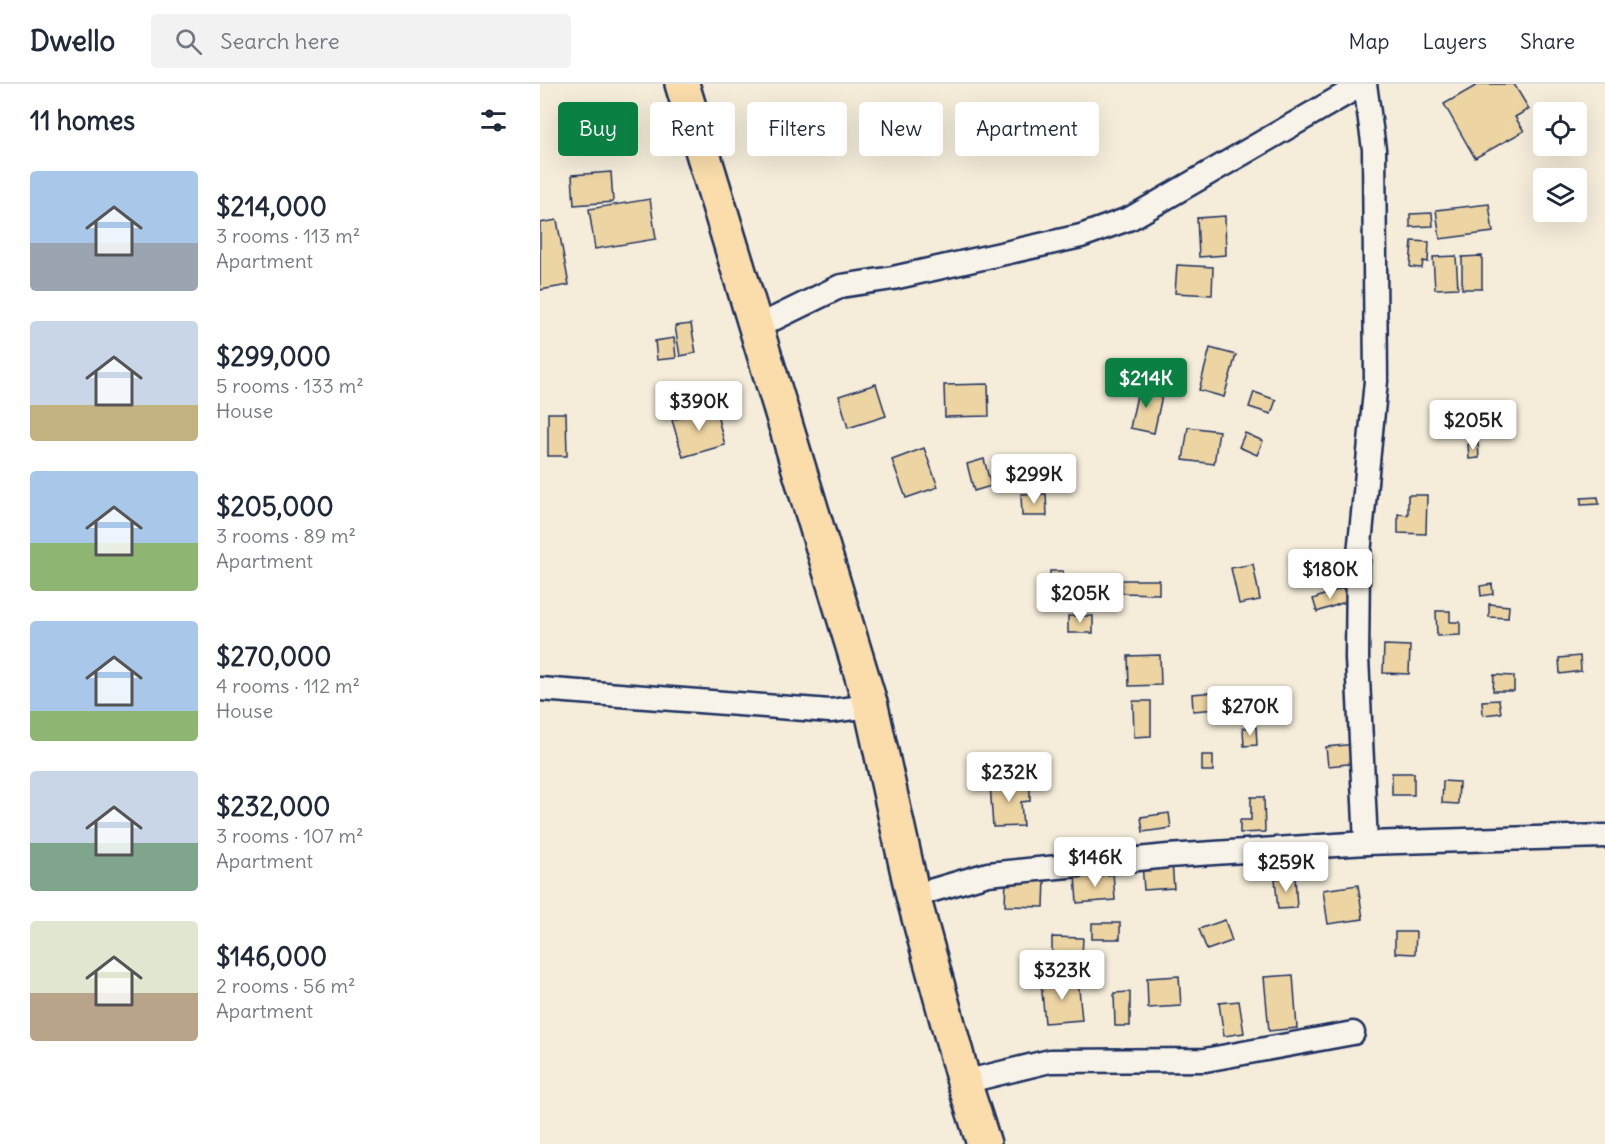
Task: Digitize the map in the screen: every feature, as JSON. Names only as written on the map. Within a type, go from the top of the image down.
[{"type":"main road","points":[[682,84],[871,706],[913,896],[964,1082],[984,1144]]},
{"type":"street","points":[[755,328],[841,286],[893,278],[1081,236],[1131,218],[1364,84],[1374,149],[1376,369],[1358,564],[1357,658],[1366,843]]},
{"type":"street","points":[[540,689],[830,711],[871,706]]},
{"type":"street","points":[[913,896],[988,874],[1041,867],[1366,843],[1605,836]]},
{"type":"street","points":[[964,1082],[1050,1061],[1205,1060],[1353,1033]]},
{"type":"building","points":[[1479,84],[1514,84],[1529,109],[1515,117],[1524,131],[1475,158],[1444,104]]},
{"type":"building","points":[[611,172],[613,202],[574,205],[572,175]]},
{"type":"building","points":[[650,199],[656,239],[595,249],[589,209]]},
{"type":"building","points":[[1489,204],[1493,232],[1440,239],[1436,210]]},
{"type":"building","points":[[1432,213],[1433,226],[1410,227],[1410,214]]},
{"type":"building","points":[[1225,216],[1226,255],[1199,257],[1197,218]]},
{"type":"building","points":[[557,220],[569,285],[540,290],[540,223]]},
{"type":"building","points":[[1412,241],[1429,242],[1428,262],[1423,261],[1422,268],[1410,267]]},
{"type":"building","points":[[1456,256],[1458,288],[1435,289],[1433,257]]},
{"type":"building","points":[[1482,256],[1482,289],[1462,289],[1462,257]]},
{"type":"building","points":[[1177,265],[1213,267],[1212,295],[1175,293]]},
{"type":"building","points":[[691,324],[696,353],[680,356],[675,326]]},
{"type":"building","points":[[674,338],[676,358],[657,360],[655,341]]},
{"type":"building","points":[[1210,348],[1236,355],[1224,397],[1199,390]]},
{"type":"building","points":[[876,384],[886,416],[848,428],[839,396]]},
{"type":"building","points":[[988,384],[989,416],[945,417],[944,385]]},
{"type":"building","points":[[1139,386],[1163,391],[1154,433],[1130,428]]},
{"type":"building","points":[[1254,392],[1276,400],[1271,414],[1249,407]]},
{"type":"building","points":[[715,407],[725,445],[683,457],[672,420]]},
{"type":"building","points":[[548,413],[566,413],[567,456],[548,456]]},
{"type":"building","points":[[1188,427],[1219,431],[1214,464],[1183,460]]},
{"type":"building","points":[[1245,433],[1263,441],[1257,455],[1239,447]]},
{"type":"building","points":[[1478,443],[1479,458],[1469,459],[1468,444]]},
{"type":"building","points":[[924,448],[938,487],[906,498],[892,460]]},
{"type":"building","points":[[984,459],[991,486],[974,491],[967,464]]},
{"type":"building","points":[[1021,494],[1046,494],[1047,516],[1022,516]]},
{"type":"building","points":[[1408,495],[1427,495],[1426,534],[1398,533],[1398,514],[1408,515]]},
{"type":"building","points":[[1598,497],[1599,504],[1581,505],[1581,498]]},
{"type":"building","points":[[1253,564],[1260,600],[1239,604],[1231,568]]},
{"type":"building","points":[[1050,571],[1063,571],[1062,593],[1050,592]]},
{"type":"building","points":[[1122,580],[1159,580],[1159,594],[1122,593]]},
{"type":"building","points":[[1492,584],[1493,594],[1481,596],[1480,586]]},
{"type":"building","points":[[1343,588],[1348,601],[1317,612],[1313,599]]},
{"type":"building","points":[[1489,604],[1509,606],[1508,618],[1489,617]]},
{"type":"building","points":[[1436,611],[1450,611],[1450,622],[1460,622],[1460,635],[1437,636]]},
{"type":"building","points":[[1068,616],[1093,616],[1093,633],[1068,633]]},
{"type":"building","points":[[1384,645],[1410,646],[1409,674],[1383,673]]},
{"type":"building","points":[[1160,655],[1161,685],[1129,686],[1128,656]]},
{"type":"building","points":[[1580,656],[1581,671],[1560,674],[1559,658]]},
{"type":"building","points":[[1494,675],[1514,676],[1514,691],[1493,691]]},
{"type":"building","points":[[1216,692],[1217,709],[1193,711],[1192,694]]},
{"type":"building","points":[[1499,700],[1501,713],[1483,715],[1482,701]]},
{"type":"building","points":[[1133,701],[1151,701],[1151,736],[1134,737]]},
{"type":"building","points":[[1256,727],[1257,745],[1244,746],[1243,728]]},
{"type":"building","points":[[1356,744],[1358,763],[1328,766],[1326,747]]},
{"type":"building","points":[[1202,755],[1213,755],[1213,771],[1202,771]]},
{"type":"building","points":[[1392,773],[1414,773],[1414,795],[1392,795]]},
{"type":"building","points":[[1443,781],[1459,782],[1458,804],[1442,803]]},
{"type":"building","points":[[1030,782],[1030,801],[1021,802],[1023,826],[993,827],[990,784]]},
{"type":"building","points":[[1251,797],[1264,797],[1265,832],[1240,833],[1240,820],[1251,820]]},
{"type":"building","points":[[1169,813],[1171,828],[1143,832],[1141,817]]},
{"type":"building","points":[[1172,862],[1174,888],[1144,890],[1142,863]]},
{"type":"building","points":[[1113,872],[1115,900],[1077,903],[1075,875]]},
{"type":"building","points":[[1006,877],[1045,878],[1044,907],[1005,906]]},
{"type":"building","points":[[1295,877],[1297,908],[1278,909],[1275,879]]},
{"type":"building","points":[[1358,885],[1363,919],[1328,924],[1323,890]]},
{"type":"building","points":[[1225,920],[1232,941],[1207,950],[1199,929]]},
{"type":"building","points":[[1092,923],[1120,923],[1120,939],[1092,939]]},
{"type":"building","points":[[1395,932],[1416,932],[1415,954],[1395,953]]},
{"type":"building","points":[[1052,937],[1083,938],[1082,956],[1052,955]]},
{"type":"building","points":[[1293,975],[1297,1028],[1269,1031],[1264,977]]},
{"type":"building","points":[[1179,976],[1181,1006],[1148,1008],[1147,978]]},
{"type":"building","points":[[1078,979],[1082,1020],[1045,1023],[1041,982]]},
{"type":"building","points":[[1130,992],[1130,1026],[1115,1026],[1114,993]]},
{"type":"building","points":[[1239,1001],[1244,1033],[1224,1036],[1219,1003]]}]
